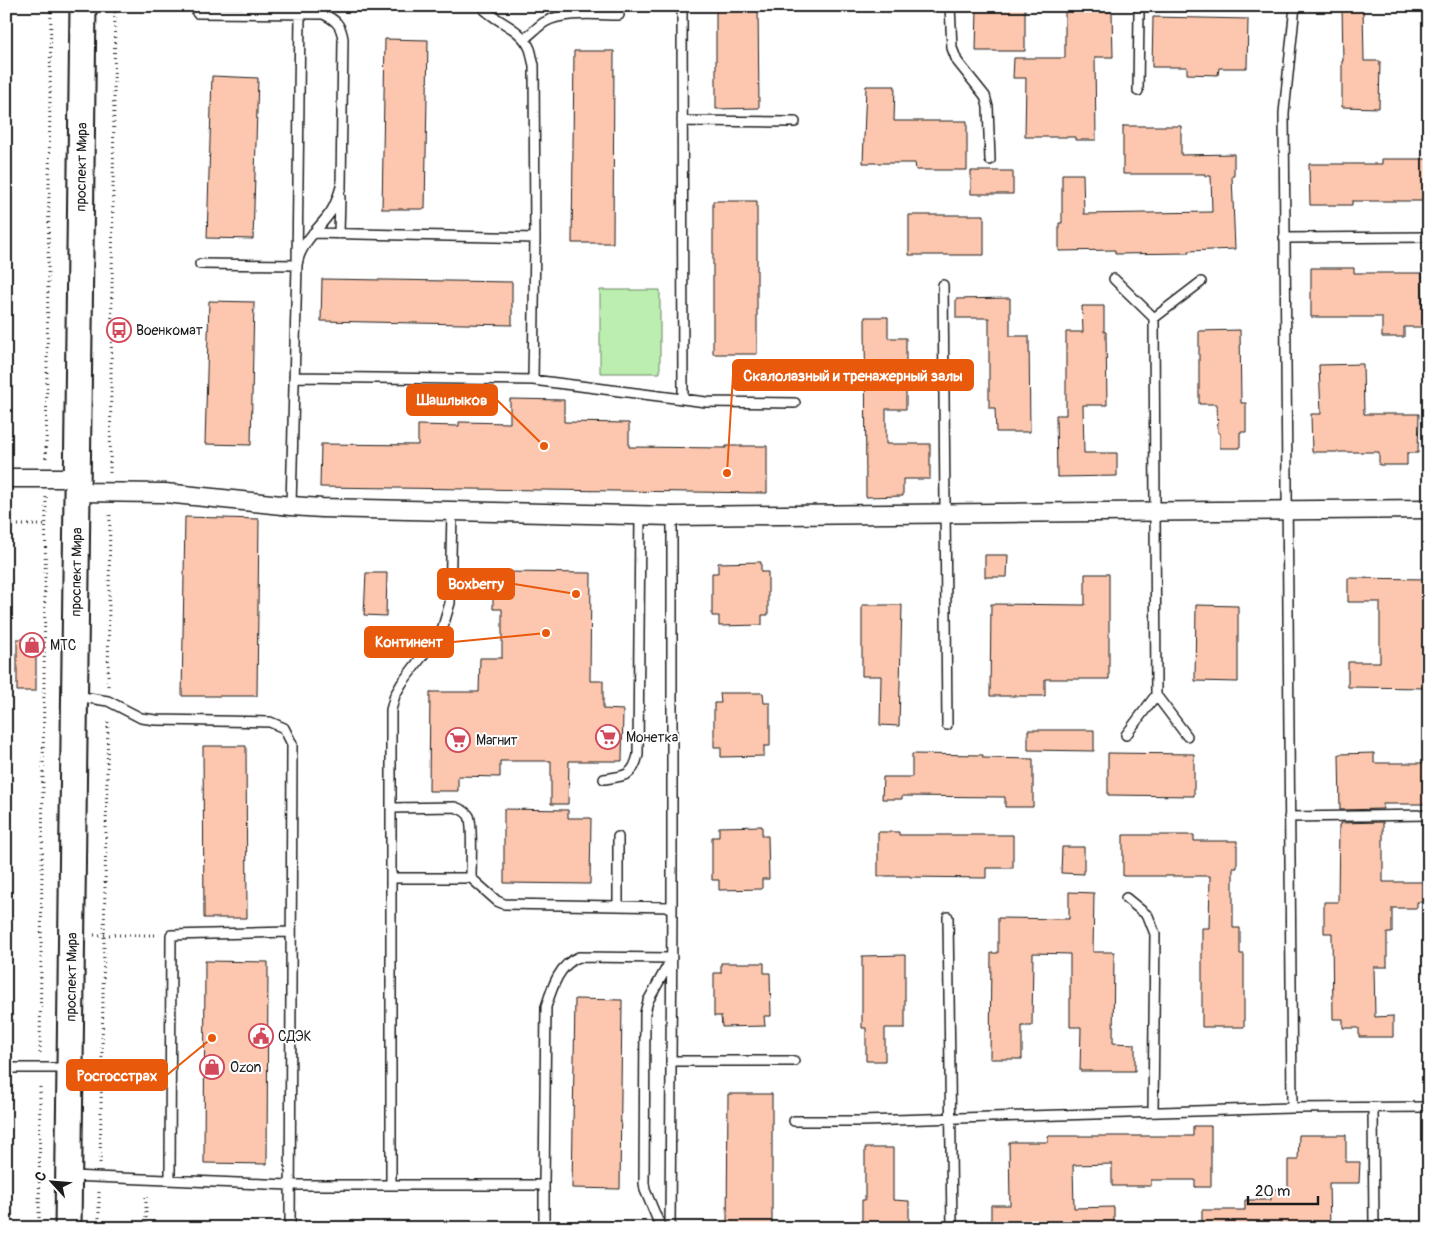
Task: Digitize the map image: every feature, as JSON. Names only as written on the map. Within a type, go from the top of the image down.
[{"type":"main road","name":"проспект Мира","points":[[68,1228],[82,6]]},
{"type":"street","points":[[6,478],[46,478],[110,492],[165,493],[292,506],[672,516],[1429,509]]},
{"type":"lane","points":[[482,6],[492,16],[515,30],[524,39],[530,49],[534,65],[535,238],[533,380]]},
{"type":"lane","points":[[682,6],[683,400]]},
{"type":"lane","points":[[950,6],[952,48],[957,60],[985,96],[988,107],[990,160]]},
{"type":"lane","points":[[1138,91],[1140,6]]},
{"type":"lane","points":[[1292,1108],[1284,105],[1295,6]]},
{"type":"lane","points":[[197,13],[323,14],[334,19],[341,28],[343,39],[339,234]]},
{"type":"lane","points":[[292,506],[300,14]]},
{"type":"lane","points":[[524,39],[546,21],[575,15],[619,15]]},
{"type":"lane","points":[[682,121],[795,122]]},
{"type":"lane","points":[[297,266],[301,249],[331,212],[338,199],[340,187]]},
{"type":"lane","points":[[313,233],[535,238]]},
{"type":"lane","points":[[1284,238],[1429,237]]},
{"type":"lane","points":[[200,264],[297,266]]},
{"type":"lane","points":[[1114,279],[1154,318],[1156,695],[1187,736]]},
{"type":"lane","points":[[1154,318],[1202,282]]},
{"type":"lane","points":[[943,285],[947,725]]},
{"type":"lane","points":[[294,378],[533,380],[683,400],[795,403]]},
{"type":"lane","points":[[391,1185],[391,710],[402,683],[442,630],[447,616],[450,603],[452,511]]},
{"type":"lane","points":[[604,779],[632,772],[638,755],[640,515]]},
{"type":"lane","points":[[670,1228],[672,516]]},
{"type":"lane","points":[[74,695],[108,701],[141,718],[156,720],[270,722],[284,728],[292,744],[290,1228]]},
{"type":"lane","points":[[1126,735],[1156,695]]},
{"type":"lane","points":[[392,808],[455,807],[464,810],[469,816],[470,825],[470,878]]},
{"type":"lane","points":[[1289,817],[1429,815]]},
{"type":"lane","points":[[618,836],[618,906]]},
{"type":"lane","points":[[392,878],[470,878],[497,901],[504,904],[672,907]]},
{"type":"lane","points":[[1126,898],[1148,916],[1155,934],[1153,1112]]},
{"type":"lane","points":[[948,917],[952,1228]]},
{"type":"lane","points":[[170,1179],[171,935],[291,932]]},
{"type":"lane","points":[[544,1228],[546,1007],[553,985],[566,964],[570,960],[579,957],[672,958]]},
{"type":"lane","points":[[661,1228],[645,1190],[644,1183],[645,1013],[648,1001],[672,958]]},
{"type":"lane","points":[[671,1061],[794,1061]]},
{"type":"lane","points":[[6,1068],[69,1068]]},
{"type":"lane","points":[[1373,1107],[1374,1228]]},
{"type":"lane","points":[[794,1121],[1292,1108],[1429,1107]]},
{"type":"lane","points":[[68,1176],[289,1185],[544,1185]]},
{"type":"path","points":[[39,1228],[51,6]]},
{"type":"path","points":[[99,1228],[108,701],[115,6]]},
{"type":"path","points":[[8,525],[46,525]]},
{"type":"path","points":[[41,935],[171,935]]},
{"type":"path","points":[[102,1064],[170,1064]]},
{"type":"path","points":[[146,1178],[146,1228]]},
{"type":"green space","points":[[600,290],[660,290],[660,373],[600,373]]},
{"type":"building","points":[[716,6],[758,6],[759,108],[716,109]]},
{"type":"building","points":[[1025,6],[1025,51],[976,51],[977,7]]},
{"type":"building","points":[[1065,6],[1097,6],[1097,12],[1112,12],[1113,57],[1095,57],[1096,140],[1075,140],[1075,137],[1025,137],[1026,78],[1013,78],[1014,58],[1065,58]]},
{"type":"building","points":[[1342,6],[1363,6],[1364,61],[1380,61],[1379,108],[1342,107]]},
{"type":"building","points":[[1153,17],[1248,19],[1247,68],[1219,68],[1218,75],[1187,74],[1187,67],[1152,67]]},
{"type":"building","points":[[385,39],[428,40],[425,209],[382,209]]},
{"type":"building","points":[[574,51],[614,51],[613,243],[572,243]]},
{"type":"building","points":[[212,76],[258,78],[253,239],[207,238]]},
{"type":"building","points":[[866,86],[895,86],[894,121],[967,121],[967,170],[916,170],[915,163],[863,163]]},
{"type":"building","points":[[1123,126],[1181,126],[1181,155],[1234,154],[1234,176],[1232,176],[1235,249],[1188,251],[1189,253],[1115,254],[1115,250],[1059,251],[1059,223],[1062,223],[1062,174],[1083,174],[1084,214],[1212,212],[1211,176],[1205,176],[1205,174],[1123,174]]},
{"type":"building","points":[[1382,159],[1429,159],[1429,201],[1352,201],[1352,205],[1310,205],[1309,164],[1382,164]]},
{"type":"building","points":[[971,171],[1013,171],[1013,194],[971,194]]},
{"type":"building","points":[[713,201],[757,201],[757,354],[713,354]]},
{"type":"building","points":[[909,215],[984,215],[984,255],[909,255]]},
{"type":"building","points":[[1311,268],[1354,268],[1354,273],[1422,273],[1423,327],[1404,327],[1404,337],[1382,337],[1382,317],[1311,317]]},
{"type":"building","points":[[322,279],[512,282],[512,325],[321,321]]},
{"type":"building","points":[[1010,298],[1010,336],[1029,336],[1030,432],[996,432],[995,408],[989,408],[989,318],[956,318],[956,299]]},
{"type":"building","points":[[209,301],[254,302],[251,445],[205,444]]},
{"type":"building","points":[[1082,306],[1104,306],[1107,405],[1083,405],[1084,453],[1117,453],[1117,476],[1057,477],[1056,415],[1066,415],[1066,332],[1083,332]]},
{"type":"building","points":[[865,317],[888,317],[888,338],[906,338],[906,409],[886,409],[886,444],[930,444],[930,479],[903,479],[903,496],[866,497]]},
{"type":"building","points":[[1240,330],[1241,403],[1246,403],[1246,432],[1240,432],[1240,448],[1220,448],[1217,404],[1199,404],[1199,331]]},
{"type":"building","points":[[1363,364],[1364,414],[1419,414],[1418,453],[1407,453],[1407,465],[1379,465],[1379,452],[1312,452],[1311,414],[1321,414],[1319,365]]},
{"type":"building","points":[[510,399],[564,400],[564,422],[629,423],[629,447],[726,448],[726,446],[767,446],[767,493],[320,487],[321,444],[418,445],[418,425],[459,426],[459,422],[510,423]]},
{"type":"building","points":[[185,517],[259,519],[257,696],[182,696]]},
{"type":"building","points":[[985,555],[1008,555],[1007,577],[985,577]]},
{"type":"building","points":[[761,562],[761,572],[768,572],[768,615],[762,615],[762,625],[719,626],[719,616],[712,616],[712,573],[718,573],[718,563]]},
{"type":"building","points":[[502,572],[591,573],[590,681],[603,681],[603,709],[623,710],[622,761],[569,761],[568,804],[551,804],[551,761],[500,761],[500,777],[458,776],[458,791],[429,791],[430,692],[479,692],[480,658],[502,658],[502,609],[493,609],[493,589],[502,589]]},
{"type":"building","points":[[366,573],[387,573],[386,616],[364,615]]},
{"type":"building","points":[[1085,574],[1109,574],[1109,679],[1045,679],[1045,696],[990,696],[991,604],[1085,605]]},
{"type":"building","points":[[1348,578],[1429,579],[1429,688],[1348,687],[1348,662],[1380,662],[1380,602],[1348,602]]},
{"type":"building","points":[[862,605],[902,605],[899,726],[880,725],[881,676],[862,676]]},
{"type":"building","points":[[1196,605],[1238,606],[1238,682],[1195,681]]},
{"type":"building","points":[[17,639],[36,639],[36,691],[17,691]]},
{"type":"building","points":[[720,693],[763,693],[764,703],[770,703],[770,746],[764,746],[764,756],[721,757],[721,747],[714,747],[714,703],[721,703]]},
{"type":"building","points":[[1028,730],[1094,730],[1094,751],[1028,750]]},
{"type":"building","points":[[203,746],[246,746],[247,918],[204,918]]},
{"type":"building","points":[[1108,753],[1194,754],[1194,796],[1108,795]]},
{"type":"building","points":[[1374,753],[1374,763],[1426,763],[1427,804],[1383,804],[1383,809],[1340,810],[1339,754]]},
{"type":"building","points":[[912,754],[983,755],[983,758],[1033,759],[1033,807],[1005,807],[1005,797],[902,796],[902,799],[882,799],[883,777],[912,777]]},
{"type":"building","points":[[504,809],[568,810],[568,818],[591,818],[590,884],[504,883]]},
{"type":"building","points":[[1383,822],[1383,882],[1428,882],[1428,902],[1417,902],[1417,908],[1392,908],[1392,933],[1387,933],[1387,967],[1374,967],[1375,1017],[1393,1016],[1393,1037],[1359,1037],[1359,1028],[1343,1028],[1343,1019],[1333,1019],[1332,933],[1324,933],[1324,902],[1338,902],[1340,823]]},
{"type":"building","points":[[762,826],[762,836],[768,836],[769,879],[762,879],[762,889],[719,890],[719,880],[712,880],[712,837],[719,837],[719,827]]},
{"type":"building","points":[[878,832],[899,832],[899,835],[1013,835],[1013,868],[986,868],[986,878],[878,876]]},
{"type":"building","points":[[1123,835],[1194,835],[1194,841],[1237,841],[1237,868],[1233,868],[1233,928],[1240,928],[1240,954],[1244,954],[1244,1027],[1202,1027],[1202,928],[1209,928],[1210,876],[1123,876]]},
{"type":"building","points":[[1062,847],[1084,847],[1084,874],[1061,873]]},
{"type":"building","points":[[1069,892],[1094,893],[1093,952],[1114,952],[1113,1043],[1135,1044],[1135,1071],[1080,1071],[1081,1027],[1070,1027],[1070,954],[1033,953],[1032,1026],[1022,1026],[1022,1059],[990,1059],[991,953],[998,953],[998,918],[1069,919]]},
{"type":"building","points":[[905,955],[905,1028],[885,1028],[885,1061],[866,1061],[866,1028],[862,1028],[862,956]]},
{"type":"building","points":[[205,961],[268,962],[267,1164],[204,1163]]},
{"type":"building","points":[[721,963],[764,963],[764,973],[770,973],[771,1016],[764,1016],[765,1026],[722,1027],[721,1016],[714,1016],[714,973],[721,973]]},
{"type":"building","points":[[575,999],[622,1000],[620,1189],[572,1188]]},
{"type":"building","points":[[728,1094],[772,1094],[772,1228],[727,1228]]},
{"type":"building","points":[[1193,1126],[1211,1126],[1211,1187],[1195,1187],[1195,1180],[1151,1180],[1151,1186],[1112,1186],[1112,1164],[1073,1165],[1074,1208],[1114,1207],[1114,1228],[991,1228],[991,1205],[1010,1205],[1009,1142],[1048,1142],[1048,1136],[1193,1136]]},
{"type":"building","points":[[1299,1135],[1346,1135],[1346,1162],[1360,1162],[1359,1183],[1329,1183],[1330,1228],[1202,1228],[1202,1210],[1245,1210],[1245,1200],[1271,1200],[1271,1189],[1288,1189],[1288,1160],[1298,1160]]},
{"type":"building","points":[[865,1148],[893,1148],[893,1200],[909,1201],[909,1228],[862,1228],[862,1200],[865,1200]]},
{"type":"place","name":"Военкомат","points":[[119,330]]},
{"type":"place","name":"Шашлыков","points":[[544,446]]},
{"type":"place","name":"Скалолазный и тренажерный залы","points":[[727,473]]},
{"type":"place","name":"Boxberry","points":[[576,594]]},
{"type":"place","name":"Континент","points":[[546,633]]},
{"type":"place","name":"МТС","points":[[32,645]]},
{"type":"place","name":"Монетка","points":[[608,737]]},
{"type":"place","name":"Магнит","points":[[458,740]]},
{"type":"place","name":"СДЭК","points":[[261,1036]]},
{"type":"place","name":"Росгосстрах","points":[[212,1038]]},
{"type":"place","name":"Ozon","points":[[212,1067]]}]
